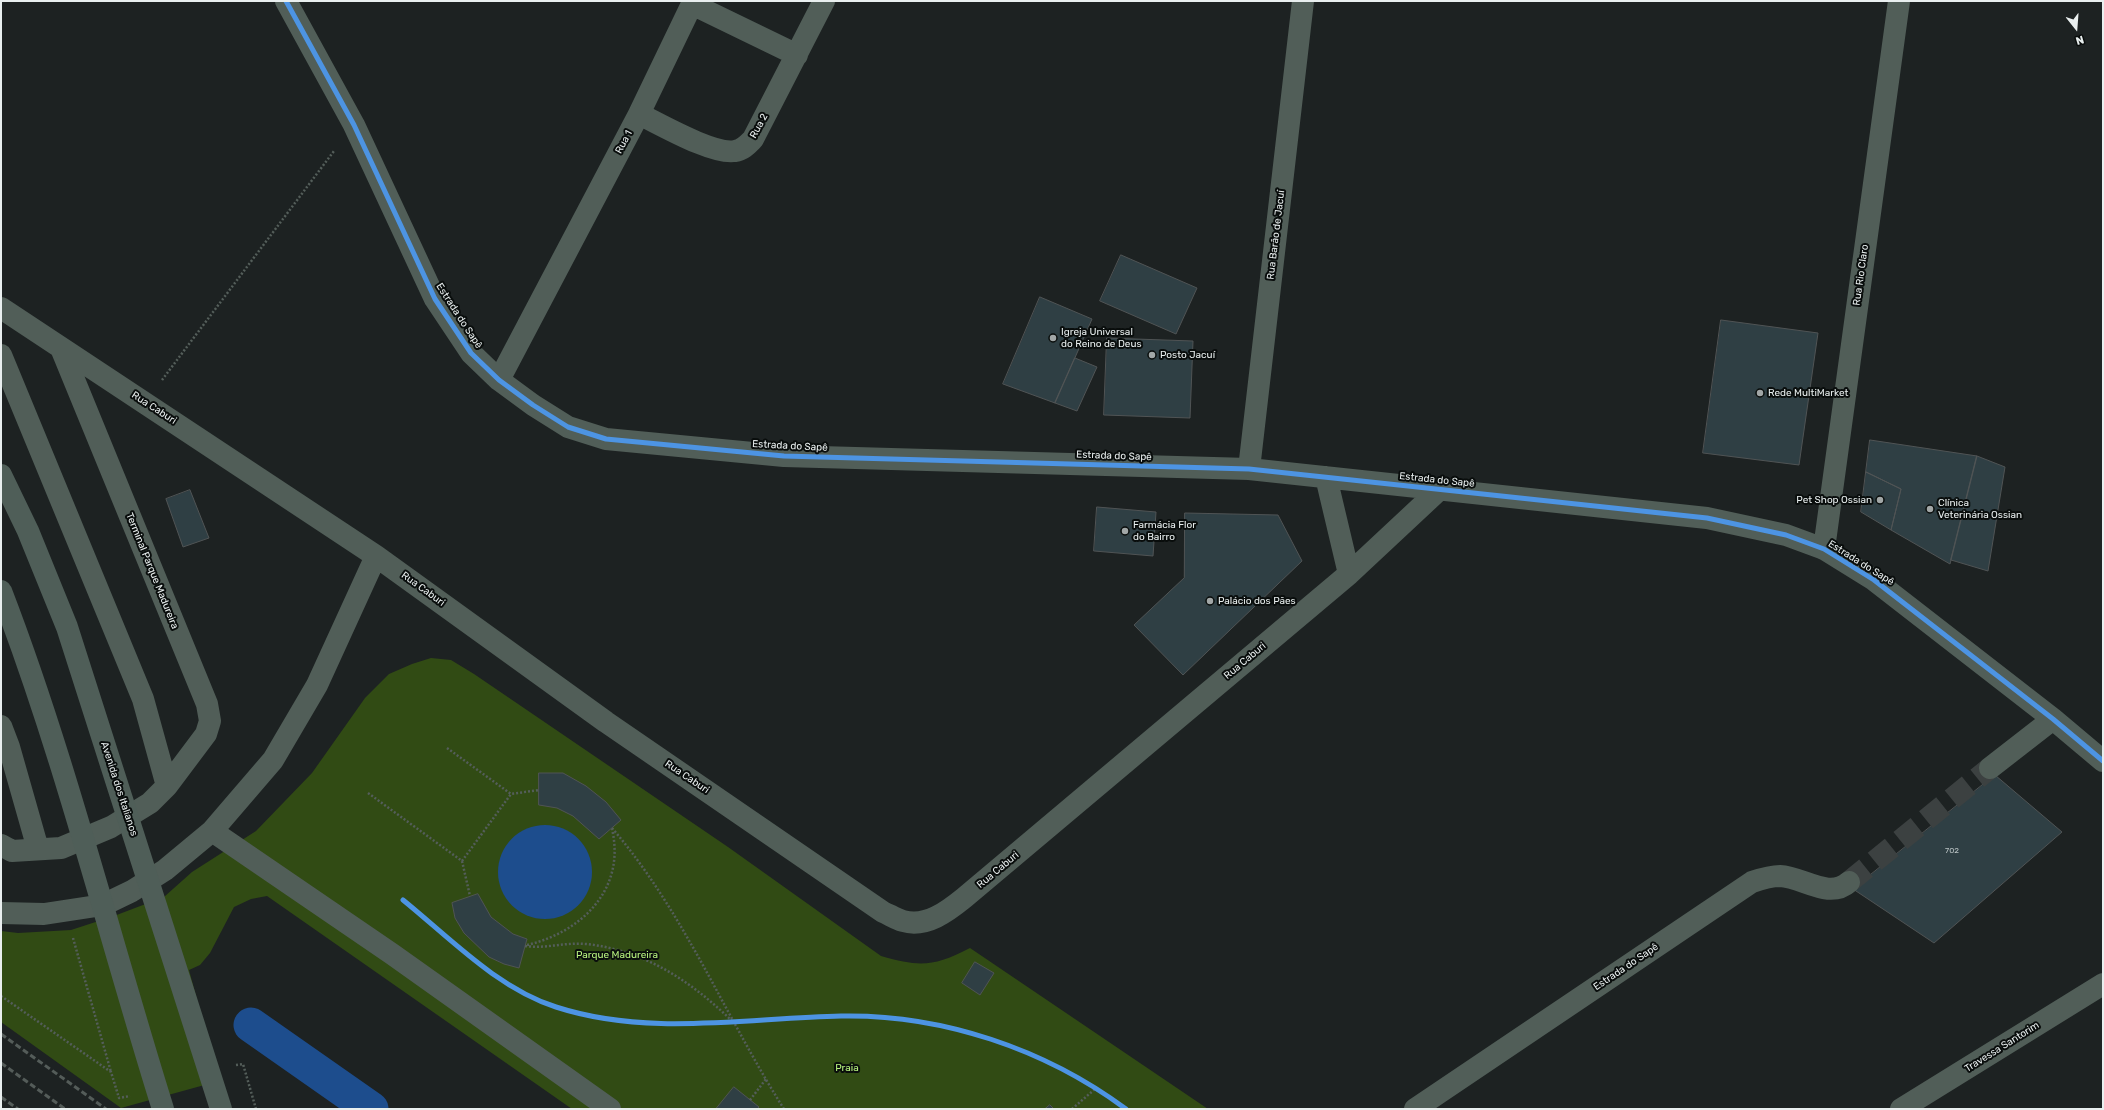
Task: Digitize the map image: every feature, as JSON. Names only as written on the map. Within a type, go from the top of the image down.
[{"type":"main road","name":"Avenida dos Italianos","points":[[1,475],[28,531],[67,627],[221,1109]]},
{"type":"main road","points":[[1,591],[20,640],[56,750],[163,1109]]},
{"type":"street","name":"Estrada do Sapê","points":[[286,1],[354,125],[436,299],[471,353],[499,380],[532,405],[568,427],[606,439],[784,456],[1249,469],[1707,518],[1786,535],[1824,549],[1874,580],[2053,719],[2103,762]]},
{"type":"street","name":"Rua 2","points":[[639,114],[712,149],[735,151],[744,147],[753,139],[824,1]]},
{"type":"street","name":"Rua Barão de Jacuí","points":[[1249,469],[1303,1]]},
{"type":"street","name":"Rua Rio Claro","points":[[1824,549],[1899,1]]},
{"type":"street","name":"Rua 1","points":[[499,380],[639,114],[689,3],[796,55]]},
{"type":"street","name":"Rua Caburi","points":[[1,308],[146,402],[376,556],[606,722],[883,912],[904,922],[928,920],[944,914],[964,898],[1349,574],[1440,489]]},
{"type":"street","name":"Terminal Parque Madureira","points":[[1,845],[12,851],[61,848],[111,827],[150,803],[167,786],[206,734],[210,721],[207,704],[61,348]]},
{"type":"street","points":[[1,355],[144,700],[167,786]]},
{"type":"street","points":[[1326,477],[1349,574]]},
{"type":"street","points":[[1,913],[44,914],[103,905],[132,891],[165,870],[212,831],[273,760],[317,685],[376,556]]},
{"type":"street","points":[[1990,768],[2053,719]]},
{"type":"street","points":[[1,726],[9,747],[38,849]]},
{"type":"street","points":[[212,831],[392,954],[610,1109]]},
{"type":"street","name":"Estrada do Sapê","points":[[1415,1109],[1752,882],[1781,876],[1800,880],[1830,890],[1843,888],[1849,882]]},
{"type":"street","name":"Travessa Santorim","points":[[1901,1109],[2103,984]]},
{"type":"path","points":[[146,402],[354,125]]},
{"type":"path","points":[[447,748],[511,794],[539,790]]},
{"type":"path","points":[[368,793],[462,861],[470,896]]},
{"type":"path","points":[[462,861],[511,794]]},
{"type":"path","points":[[734,1023],[693,986],[674,974],[637,955],[585,944],[536,947],[525,946],[542,941],[573,926],[597,902],[607,885],[616,856],[612,828],[626,845],[677,920],[704,965],[734,1023],[784,1109]]},
{"type":"path","points":[[65,911],[119,1098],[135,1094]]},
{"type":"path","points":[[1,996],[111,1072]]},
{"type":"path","points":[[722,1023],[741,1022]]},
{"type":"path","points":[[232,1066],[242,1064],[256,1109]]},
{"type":"path","points":[[750,1100],[766,1079]]},
{"type":"path","points":[[1089,1085],[1101,1092]]},
{"type":"path","points":[[1072,1109],[1095,1089]]},
{"type":"green space","name":"Parque Madureira","points":[[431,658],[451,660],[474,674],[728,847],[881,956],[906,962],[926,963],[946,959],[970,948],[1208,1109],[572,1109],[267,896],[251,899],[234,907],[210,953],[200,965],[189,970],[219,1081],[121,1108],[1,1022],[1,931],[18,933],[71,930],[164,897],[192,872],[256,831],[312,773],[365,698],[389,674]]},
{"type":"water","points":[[545,825],[563,828],[578,839],[589,854],[592,872],[589,890],[578,905],[563,916],[545,919],[527,916],[512,905],[501,890],[498,872],[501,854],[512,839],[527,828]]},
{"type":"building","points":[[1121,255],[1197,288],[1176,334],[1100,301]]},
{"type":"building","name":"Igreja Universal do Reino de Deus","points":[[1040,297],[1092,319],[1055,403],[1003,384]]},
{"type":"building","name":"Rede MultiMarket","points":[[1721,320],[1818,333],[1799,465],[1703,453]]},
{"type":"building","points":[[1107,338],[1193,341],[1190,418],[1104,415]]},
{"type":"building","points":[[1075,358],[1097,367],[1077,411],[1055,403]]},
{"type":"building","name":"Clínica Veterinária Ossian","points":[[1870,440],[1977,456],[1950,564],[1891,530],[1901,489],[1866,472]]},
{"type":"building","points":[[1977,456],[2005,467],[1988,571],[1951,560]]},
{"type":"building","name":"Pet Shop Ossian","points":[[1866,472],[1901,489],[1891,530],[1861,512]]},
{"type":"building","points":[[190,490],[209,538],[183,547],[166,499]]},
{"type":"building","name":"Farmácia Flor do Bairro","points":[[1097,507],[1156,512],[1153,556],[1094,551]]},
{"type":"building","name":"Palácio dos Pães","points":[[1185,513],[1278,515],[1302,561],[1183,675],[1134,625],[1184,578]]},
{"type":"building","points":[[539,773],[563,773],[586,786],[606,802],[621,820],[599,839],[573,816],[557,808],[539,805]]},
{"type":"building","points":[[1995,775],[2062,832],[1934,943],[1853,889]]},
{"type":"building","points":[[478,894],[491,917],[513,934],[527,939],[519,968],[504,964],[489,957],[464,933],[455,918],[452,903]]},
{"type":"building","points":[[975,962],[994,973],[980,995],[962,983]]},
{"type":"building","points":[[734,1087],[759,1107],[757,1109],[716,1109]]},
{"type":"building","points":[[1050,1105],[1054,1109],[1045,1109]]},
{"type":"waterway","points":[[251,1025],[371,1109]]},
{"type":"tunnel","points":[[1849,882],[1990,768]]},
{"type":"railway","points":[[1,1034],[106,1109]]},
{"type":"railway","points":[[1,1063],[65,1109]]},
{"type":"railway","points":[[1,1097],[18,1109]]},
{"type":"cycle path","points":[[286,1],[354,125],[435,299],[471,353],[499,380],[533,405],[568,427],[606,439],[784,456],[1249,469],[1707,518],[1786,535],[1824,549],[1874,580],[2053,719],[2103,761]]},
{"type":"cycle path","points":[[403,900],[475,961],[494,975],[534,999],[556,1007],[591,1016],[662,1024],[698,1024],[841,1016],[879,1017],[917,1021],[991,1039],[1027,1053],[1062,1069],[1095,1088],[1126,1109]]},
{"type":"place","name":"Igreja Universal do Reino de Deus","points":[[1053,338]]},
{"type":"place","name":"Posto Jacuí","points":[[1152,355]]},
{"type":"place","name":"Rede MultiMarket","points":[[1760,393]]},
{"type":"place","name":"Pet Shop Ossian","points":[[1880,500]]},
{"type":"place","name":"Clínica Veterinária Ossian","points":[[1930,509]]},
{"type":"place","name":"Farmácia Flor do Bairro","points":[[1125,531]]},
{"type":"place","name":"Palácio dos Pães","points":[[1210,601]]},
{"type":"park label","name":"Praia","points":[[847,1068]]}]
